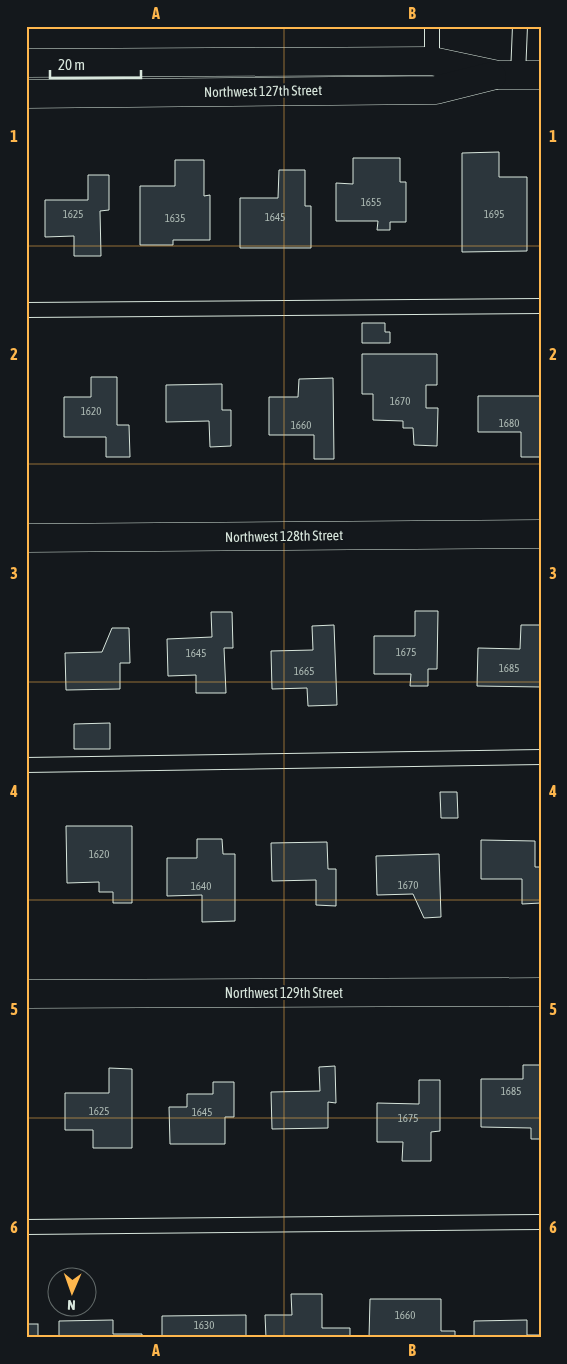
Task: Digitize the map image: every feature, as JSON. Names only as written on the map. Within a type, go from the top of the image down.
[{"type":"street","name":"Northwest 127th Street","points":[[26,63],[432,61],[519,75]]},
{"type":"street","name":"Northwest 127th Street","points":[[26,94],[436,90],[519,75]]},
{"type":"street","name":"Northwest 128th Street","points":[[26,538],[541,534]]},
{"type":"street","name":"Northwest 129th Street","points":[[26,994],[541,992]]},
{"type":"lane","points":[[432,26],[432,61]]},
{"type":"lane","points":[[519,75],[520,26]]},
{"type":"lane","points":[[26,310],[541,306]]},
{"type":"lane","points":[[26,766],[541,757]]},
{"type":"lane","points":[[26,1226],[541,1222]]},
{"type":"building","points":[[499,152],[499,177],[527,177],[527,251],[462,252],[462,153]]},
{"type":"building","points":[[353,158],[400,158],[400,182],[406,182],[406,222],[390,222],[390,230],[377,230],[378,221],[336,221],[336,183],[353,184]]},
{"type":"building","points":[[175,160],[204,160],[204,196],[210,195],[210,240],[173,240],[173,245],[140,245],[140,186],[175,186]]},
{"type":"building","points":[[279,170],[305,170],[305,206],[311,206],[311,248],[240,248],[240,198],[278,198]]},
{"type":"building","points":[[88,175],[109,175],[109,210],[100,211],[101,256],[74,256],[74,236],[45,237],[45,200],[88,200]]},
{"type":"building","points":[[362,323],[385,323],[385,332],[390,332],[390,343],[362,343]]},
{"type":"building","points":[[362,354],[437,354],[437,385],[426,385],[426,408],[438,408],[437,446],[414,445],[413,428],[403,428],[403,421],[373,420],[373,394],[362,394]]},
{"type":"building","points":[[91,377],[117,377],[117,425],[129,425],[130,457],[106,457],[106,437],[64,437],[64,397],[91,397]]},
{"type":"building","points":[[333,378],[334,459],[314,459],[314,435],[269,435],[269,397],[298,397],[299,379]]},
{"type":"building","points":[[222,384],[222,410],[231,410],[231,446],[210,447],[209,421],[166,422],[166,385]]},
{"type":"building","points":[[478,396],[541,396],[541,457],[521,457],[521,432],[478,432]]},
{"type":"building","points":[[415,611],[438,611],[437,669],[428,669],[428,686],[410,686],[411,674],[374,674],[374,636],[415,636]]},
{"type":"building","points":[[211,612],[232,612],[233,648],[224,648],[226,693],[196,693],[196,675],[168,676],[167,639],[212,637]]},
{"type":"building","points":[[334,625],[337,705],[308,706],[307,688],[272,689],[271,651],[313,650],[312,626]]},
{"type":"building","points":[[521,625],[541,625],[541,687],[477,686],[478,648],[520,649]]},
{"type":"building","points":[[112,628],[129,628],[130,663],[120,663],[120,689],[66,690],[65,653],[102,652]]},
{"type":"building","points":[[110,723],[110,749],[74,749],[74,724]]},
{"type":"building","points":[[440,792],[457,792],[458,818],[441,818]]},
{"type":"building","points":[[66,826],[132,826],[132,903],[113,903],[113,892],[99,892],[99,882],[67,883]]},
{"type":"building","points":[[197,839],[222,839],[223,854],[235,854],[235,921],[202,922],[202,895],[167,896],[167,858],[197,858]]},
{"type":"building","points":[[481,840],[535,841],[535,867],[541,867],[541,903],[522,904],[522,879],[481,879]]},
{"type":"building","points":[[327,842],[328,869],[336,869],[336,906],[316,905],[316,880],[272,881],[271,843]]},
{"type":"building","points":[[439,854],[441,917],[424,918],[413,894],[377,895],[376,856]]},
{"type":"building","points":[[523,1065],[541,1065],[541,1139],[531,1139],[531,1128],[481,1127],[481,1079],[523,1079]]},
{"type":"building","points":[[335,1066],[336,1103],[328,1102],[328,1128],[272,1129],[271,1092],[320,1091],[319,1067]]},
{"type":"building","points":[[109,1068],[132,1069],[132,1148],[93,1148],[93,1130],[65,1130],[65,1093],[109,1093]]},
{"type":"building","points":[[419,1080],[440,1080],[440,1131],[431,1132],[431,1161],[402,1161],[403,1142],[377,1142],[377,1103],[419,1104]]},
{"type":"building","points":[[213,1082],[234,1082],[234,1117],[225,1117],[225,1144],[170,1144],[169,1107],[187,1107],[187,1094],[213,1094]]},
{"type":"building","points":[[291,1294],[322,1294],[322,1328],[350,1328],[350,1338],[266,1338],[265,1315],[292,1315]]},
{"type":"building","points":[[370,1299],[441,1299],[441,1331],[455,1331],[455,1338],[369,1338]]},
{"type":"building","points":[[246,1315],[246,1338],[162,1338],[162,1316]]},
{"type":"building","points":[[113,1320],[113,1334],[142,1334],[142,1338],[59,1338],[59,1321]]},
{"type":"building","points":[[527,1320],[527,1335],[541,1335],[541,1338],[474,1338],[474,1321]]},
{"type":"building","points":[[26,1324],[38,1324],[38,1338],[26,1338]]}]
